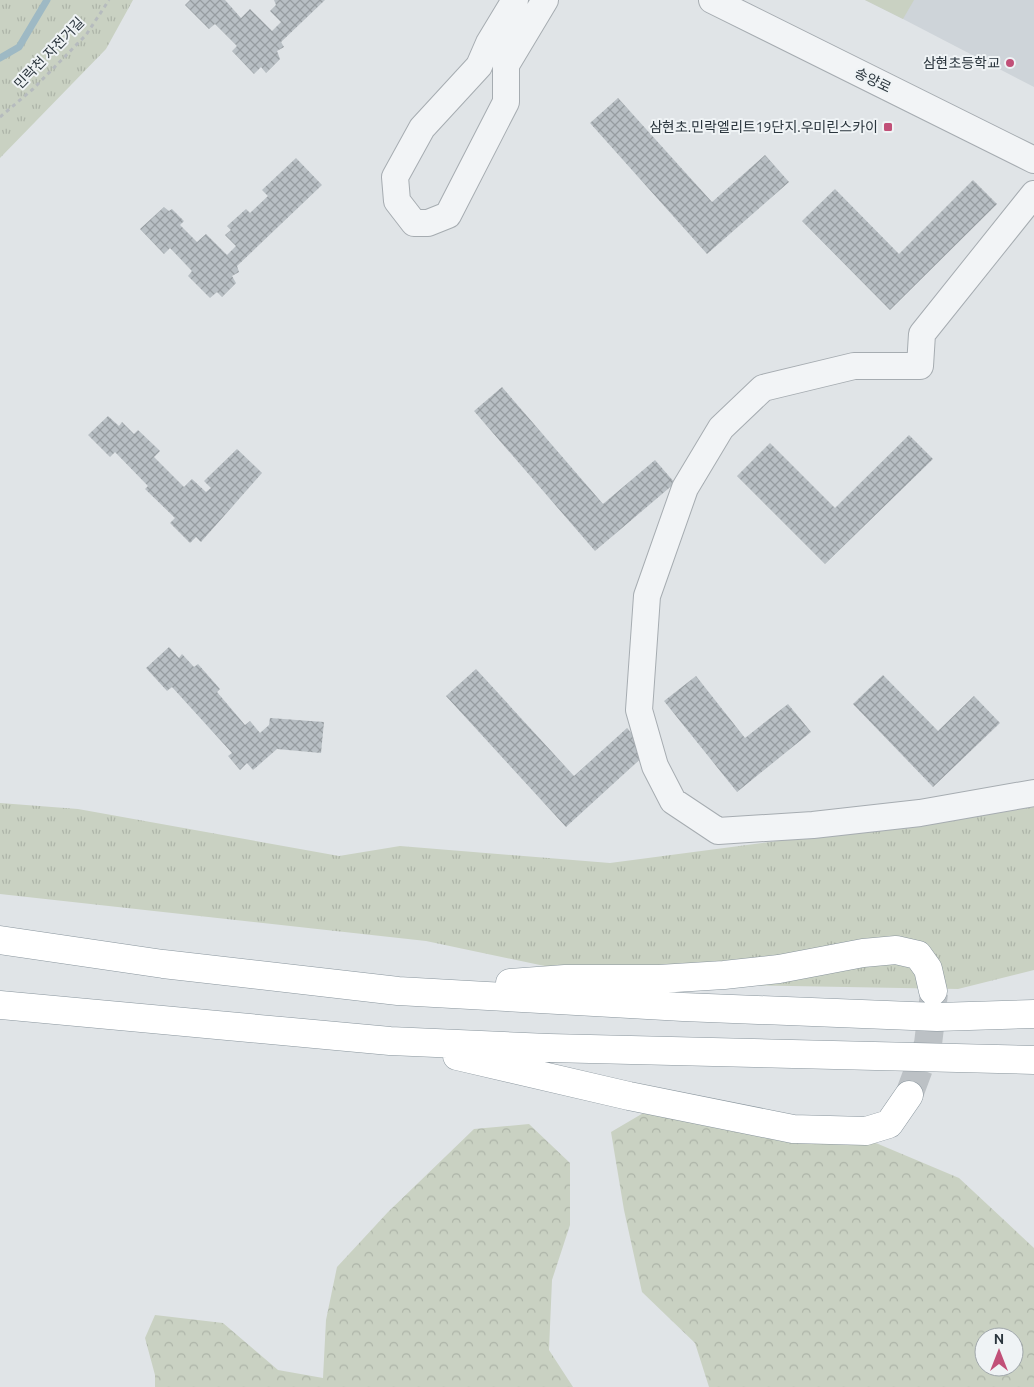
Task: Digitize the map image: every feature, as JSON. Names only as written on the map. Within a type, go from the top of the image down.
[{"type":"highway","points":[[0,940],[163,964],[398,991],[732,1009],[937,1016],[1034,1014]]},
{"type":"highway","points":[[398,991],[565,979],[659,979],[724,975],[780,969],[863,953],[896,950],[918,955],[928,969],[934,992]]},
{"type":"highway","points":[[0,954],[163,964]]},
{"type":"highway","points":[[0,1005],[390,1041],[549,1048],[1034,1060]]},
{"type":"highway","points":[[0,1018],[161,1020]]},
{"type":"highway","points":[[390,1041],[630,1096],[793,1129],[866,1131],[889,1124],[909,1095]]},
{"type":"street","points":[[515,0],[489,43],[479,66],[422,128],[394,177],[397,202],[414,223],[428,223],[448,215],[506,102],[506,66],[545,0]]},
{"type":"street","name":"송양로","points":[[712,0],[1034,160]]},
{"type":"street","points":[[1034,194],[922,334],[920,366],[854,366],[763,388],[721,428],[685,488],[647,596],[638,710],[655,766],[673,801],[718,831],[920,813],[1034,793]]},
{"type":"path","name":"민락천 자전거길","points":[[0,115],[33,89],[86,35],[109,0]]},
{"type":"shaded area","name":"삼현초등학교","points":[[865,0],[1034,0],[1034,87],[903,19]]},
{"type":"green space","points":[[0,0],[133,0],[106,49],[0,158]]},
{"type":"green space","points":[[865,0],[914,0],[903,19]]},
{"type":"green space","points":[[0,803],[78,809],[339,856],[400,846],[610,863],[1034,807],[1034,970],[958,989],[625,983],[426,941],[0,894]]},
{"type":"green space","points":[[645,1112],[864,1138],[959,1178],[1034,1248],[1034,1387],[709,1387],[695,1343],[642,1292],[624,1210],[611,1132]]},
{"type":"green space","points":[[529,1124],[570,1163],[570,1225],[552,1280],[549,1350],[573,1387],[155,1387],[155,1375],[145,1338],[155,1315],[223,1323],[278,1370],[323,1378],[326,1320],[337,1267],[388,1212],[474,1129]]},
{"type":"building","points":[[190,0],[225,0],[241,18],[250,9],[272,31],[281,22],[270,11],[276,5],[274,0],[325,0],[281,42],[284,47],[277,51],[280,59],[266,73],[261,67],[254,74],[232,51],[237,46],[215,24],[209,29],[185,5]]},
{"type":"building","points":[[618,98],[712,202],[765,155],[789,182],[707,254],[590,123]]},
{"type":"building","points":[[296,158],[322,185],[237,266],[239,272],[232,276],[236,283],[222,297],[217,292],[210,298],[188,276],[192,271],[170,248],[164,254],[140,229],[164,207],[169,211],[172,209],[184,221],[180,225],[197,242],[206,234],[227,255],[236,246],[225,235],[231,230],[227,226],[246,209],[250,213],[268,196],[262,190]]},
{"type":"building","points":[[973,180],[997,204],[890,310],[802,221],[835,189],[899,254]]},
{"type":"building","points":[[502,387],[603,504],[655,460],[675,483],[595,551],[474,411]]},
{"type":"building","points":[[108,416],[119,426],[122,422],[134,434],[138,430],[160,451],[154,457],[184,487],[192,479],[206,492],[211,488],[204,481],[237,449],[262,473],[201,542],[196,537],[190,543],[170,523],[175,518],[145,489],[148,486],[115,452],[110,457],[88,435]]},
{"type":"building","points":[[909,435],[933,459],[825,564],[737,476],[770,443],[835,508]]},
{"type":"building","points":[[169,647],[179,658],[182,654],[194,667],[198,664],[220,689],[217,692],[245,725],[250,721],[260,733],[269,725],[270,718],[324,722],[321,753],[277,749],[253,770],[247,763],[240,770],[228,756],[232,753],[172,687],[167,691],[146,668]]},
{"type":"building","points":[[476,669],[574,776],[627,728],[648,752],[566,827],[446,696]]},
{"type":"building","points":[[883,675],[938,731],[974,696],[1000,723],[933,787],[853,704]]},
{"type":"building","points":[[696,676],[745,738],[788,704],[811,732],[737,792],[664,701]]},
{"type":"waterway","points":[[0,58],[19,47],[47,0]]},
{"type":"tunnel","points":[[909,1095],[928,1044],[934,993]]},
{"type":"place","name":"삼현초등학교","points":[[1010,63]]},
{"type":"place","name":"삼현초.민락엘리트19단지.우미린스카이","points":[[888,127]]}]
